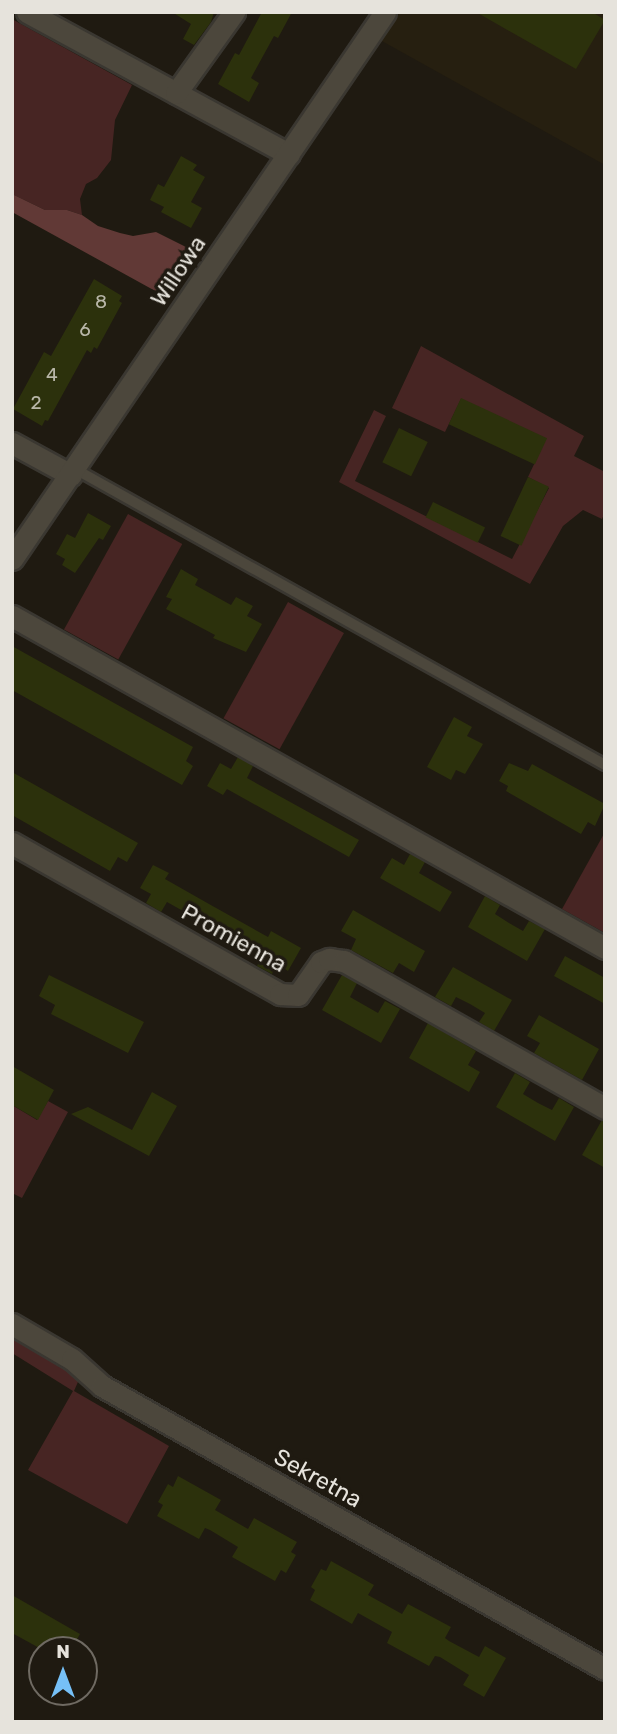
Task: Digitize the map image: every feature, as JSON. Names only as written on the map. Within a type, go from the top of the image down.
[{"type":"street","points":[[27,12],[53,19],[176,93],[289,153]]},
{"type":"street","points":[[176,93],[234,12]]},
{"type":"street","name":"Willowa","points":[[12,559],[385,12]]},
{"type":"street","points":[[12,443],[73,472]]},
{"type":"street","points":[[12,616],[605,948]]},
{"type":"street","name":"Promienna","points":[[12,843],[280,994],[298,995],[321,962],[329,959],[344,961],[605,1108]]},
{"type":"street","name":"Sekretna","points":[[12,1324],[72,1359],[102,1386],[605,1669]]},
{"type":"lane","points":[[73,472],[605,765]]},
{"type":"shaded area","points":[[400,12],[605,12],[605,165],[380,40]]},
{"type":"shaded area","points":[[12,19],[132,85],[115,120],[111,160],[97,178],[86,184],[80,199],[82,215],[67,210],[45,210],[12,194]]},
{"type":"shaded area","points":[[12,194],[45,210],[67,210],[82,215],[98,226],[120,233],[133,236],[156,232],[200,254],[168,298],[12,212]]},
{"type":"shaded area","points":[[421,346],[584,436],[574,456],[605,472],[605,512],[602,519],[583,510],[563,526],[530,584],[339,482],[374,410],[386,416],[355,481],[512,559],[549,488],[528,477],[546,439],[461,399],[445,432],[392,408]]},
{"type":"shaded area","points":[[128,514],[182,544],[118,660],[64,629]]},
{"type":"shaded area","points":[[288,602],[344,633],[279,749],[224,718]]},
{"type":"shaded area","points":[[605,832],[605,933],[562,909]]},
{"type":"shaded area","points":[[48,1101],[68,1112],[22,1198],[12,1193],[12,1105],[37,1120]]},
{"type":"shaded area","points":[[12,1332],[81,1375],[74,1391],[169,1446],[127,1524],[28,1470],[73,1391],[12,1353]]},
{"type":"building","points":[[172,12],[214,12],[211,22],[194,45],[183,39],[191,24]]},
{"type":"building","points":[[262,12],[292,12],[278,38],[274,36],[251,78],[259,83],[249,102],[218,84],[235,53],[239,55]]},
{"type":"building","points":[[476,12],[592,12],[605,20],[576,69]]},
{"type":"building","points":[[181,156],[197,165],[193,170],[205,177],[191,202],[202,208],[191,228],[161,212],[164,207],[150,200],[158,184],[164,187]]},
{"type":"building","points":[[94,279],[122,296],[119,301],[122,303],[97,349],[94,347],[91,353],[87,350],[48,421],[45,420],[42,426],[13,409],[44,352],[51,356]]},
{"type":"building","points":[[461,398],[547,438],[535,464],[449,424]]},
{"type":"building","points":[[399,428],[428,442],[411,476],[382,462]]},
{"type":"building","points":[[528,477],[549,487],[521,546],[501,536]]},
{"type":"building","points":[[433,502],[485,527],[478,543],[426,517]]},
{"type":"building","points":[[88,513],[111,526],[103,540],[99,538],[75,573],[62,565],[65,559],[56,554],[67,534],[75,538]]},
{"type":"building","points":[[181,569],[198,579],[195,585],[231,605],[236,597],[253,606],[247,616],[262,624],[246,652],[213,638],[215,635],[166,609],[172,599],[166,597]]},
{"type":"building","points":[[12,646],[193,747],[186,761],[193,766],[182,785],[12,690]]},
{"type":"building","points":[[454,717],[472,727],[467,736],[483,744],[465,774],[456,770],[451,780],[427,767]]},
{"type":"building","points":[[238,757],[253,766],[247,778],[359,840],[349,857],[227,789],[223,795],[207,786],[220,763],[231,769]]},
{"type":"building","points":[[509,763],[528,771],[532,764],[605,804],[595,826],[588,822],[581,834],[506,791],[508,786],[499,781]]},
{"type":"building","points":[[12,772],[138,843],[127,862],[118,857],[110,871],[12,815]]},
{"type":"building","points":[[410,854],[425,862],[419,873],[452,892],[440,912],[380,878],[392,858],[404,865]]},
{"type":"building","points":[[153,865],[169,873],[165,879],[209,904],[268,937],[271,931],[301,948],[288,971],[277,964],[272,974],[257,966],[262,956],[167,902],[161,912],[146,903],[151,894],[140,888]]},
{"type":"building","points":[[485,896],[500,905],[495,914],[523,931],[529,921],[545,929],[527,961],[468,927]]},
{"type":"building","points":[[353,910],[425,951],[414,972],[399,963],[393,973],[351,950],[356,939],[341,931]]},
{"type":"building","points":[[565,956],[605,978],[605,1004],[554,976]]},
{"type":"building","points":[[453,967],[512,1000],[494,1031],[479,1022],[485,1013],[470,1004],[456,997],[451,1006],[435,997]]},
{"type":"building","points":[[49,975],[144,1022],[128,1053],[51,1014],[55,1005],[39,996]]},
{"type":"building","points":[[342,975],[357,983],[350,997],[378,1013],[385,1001],[400,1009],[381,1043],[322,1010]]},
{"type":"building","points":[[539,1015],[599,1049],[582,1080],[534,1053],[540,1043],[527,1036]]},
{"type":"building","points":[[428,1023],[476,1051],[468,1065],[480,1072],[469,1092],[409,1058]]},
{"type":"building","points":[[12,1066],[54,1090],[38,1120],[12,1105]]},
{"type":"building","points":[[515,1073],[530,1082],[523,1094],[538,1103],[552,1110],[559,1098],[574,1107],[555,1141],[496,1107]]},
{"type":"building","points":[[152,1092],[177,1106],[149,1156],[71,1114],[88,1107],[132,1130]]},
{"type":"building","points":[[602,1120],[605,1121],[605,1168],[582,1155]]},
{"type":"building","points":[[178,1476],[221,1500],[215,1510],[248,1529],[254,1518],[297,1542],[291,1552],[296,1555],[286,1573],[281,1570],[275,1581],[232,1557],[238,1547],[210,1530],[205,1528],[199,1539],[157,1516],[163,1505],[158,1502],[168,1484],[173,1487]]},
{"type":"building","points":[[331,1561],[374,1585],[368,1595],[402,1614],[408,1604],[451,1627],[445,1638],[449,1641],[479,1657],[485,1646],[506,1658],[484,1697],[463,1685],[469,1675],[440,1657],[435,1656],[429,1666],[387,1643],[392,1632],[358,1613],[352,1624],[310,1600],[315,1590],[311,1587],[321,1569],[326,1571]]},
{"type":"building","points":[[12,1595],[80,1634],[28,1636],[28,1642],[12,1633]]}]
